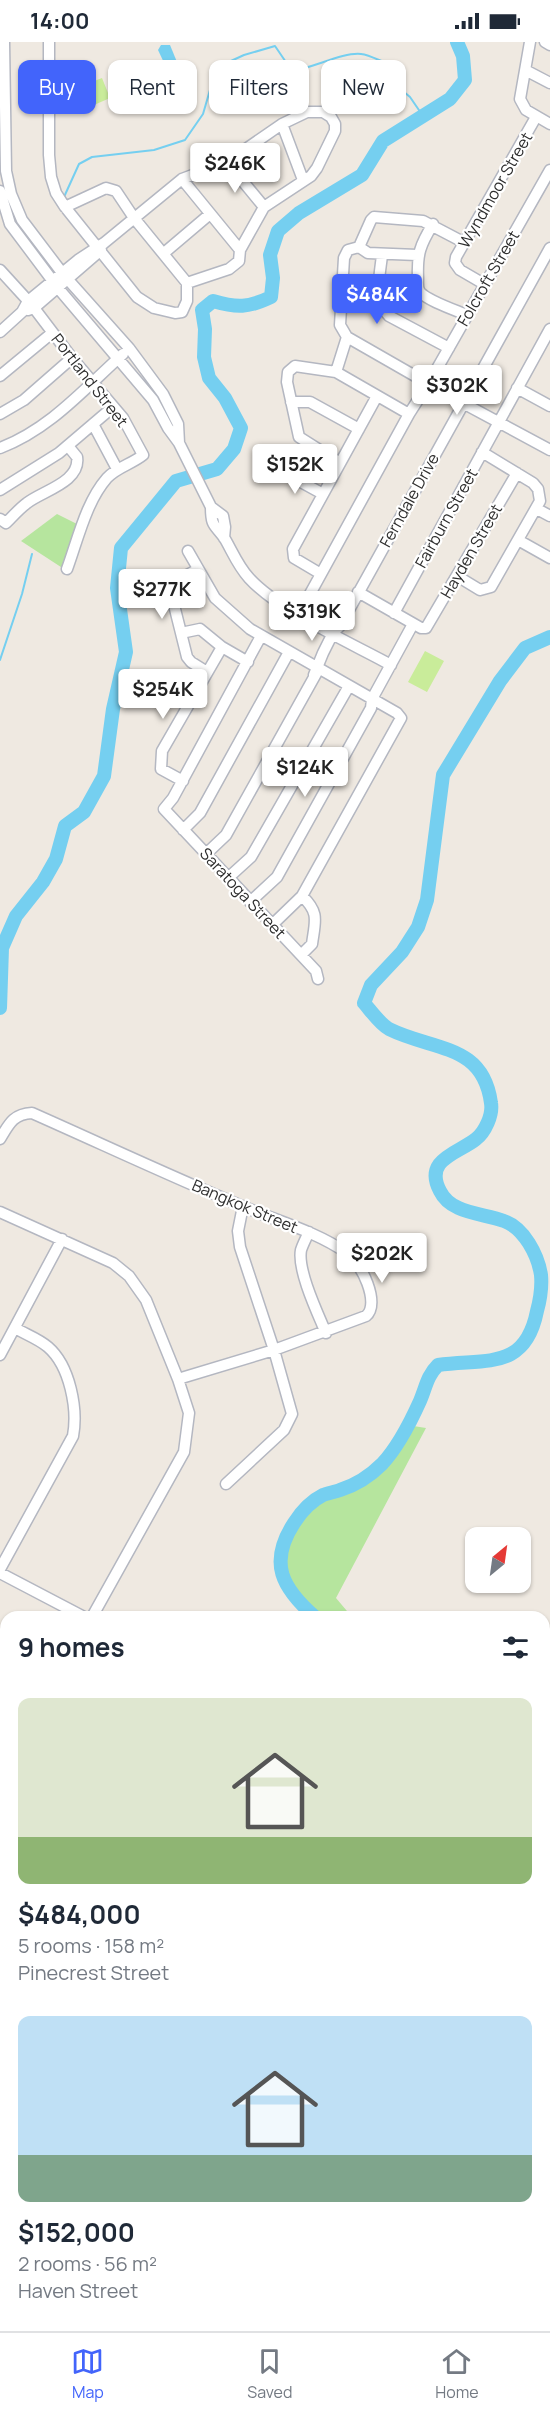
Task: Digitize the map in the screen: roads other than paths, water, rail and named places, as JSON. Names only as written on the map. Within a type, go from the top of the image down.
[{"type":"street","points":[[4,42],[2,55],[3,172],[22,220],[65,277],[129,348],[163,394],[178,424],[179,443]]},
{"type":"street","points":[[49,42],[50,166],[56,193],[65,207],[100,247],[137,297],[154,308],[175,313],[182,312],[186,301],[187,284],[134,218],[116,191],[106,188],[65,207]]},
{"type":"street","points":[[531,42],[520,99],[526,110],[550,124]]},
{"type":"street","points":[[545,42],[550,45]]},
{"type":"street","points":[[527,71],[550,83]]},
{"type":"street","points":[[0,332],[182,179],[227,162],[282,124],[307,112],[323,112],[331,117],[335,123],[335,131],[317,168],[311,176],[264,207],[240,250],[239,261],[229,269],[187,284]]},
{"type":"street","name":"Wyndmoor Street","points":[[484,284],[457,267],[456,257],[536,117]]},
{"type":"street","points":[[282,124],[303,180]]},
{"type":"street","points":[[227,162],[264,207]]},
{"type":"street","name":"Folcroft Street","points":[[299,614],[426,383],[449,348],[550,170]]},
{"type":"street","points":[[182,179],[240,250]]},
{"type":"street","points":[[0,191],[10,224],[56,285],[153,399],[168,428],[179,443],[210,505],[223,516],[224,538]]},
{"type":"street","points":[[164,253],[210,214]]},
{"type":"street","points":[[359,247],[370,220],[374,217],[423,220],[465,243]]},
{"type":"street","points":[[433,224],[417,255],[418,287],[420,292],[466,315]]},
{"type":"street","points":[[417,255],[381,255],[368,253],[359,247],[348,250],[344,258],[340,325],[347,337],[426,383],[464,400],[550,450]]},
{"type":"street","name":"Ferndale Drive","points":[[207,853],[226,835],[358,592],[550,248]]},
{"type":"street","points":[[381,255],[379,299],[383,311],[449,348]]},
{"type":"street","name":"Portland Street","points":[[0,270],[4,282],[31,305],[123,418],[143,455],[117,469],[107,478],[90,504],[67,569]]},
{"type":"street","name":"Fairburn Street","points":[[394,613],[550,329]]},
{"type":"street","points":[[0,376],[52,333]]},
{"type":"street","points":[[336,372],[347,337]]},
{"type":"street","points":[[0,448],[46,424],[129,348]]},
{"type":"street","points":[[0,414],[24,400],[72,358]]},
{"type":"street","points":[[340,463],[299,437],[286,382],[288,372],[295,366],[336,372],[409,414]]},
{"type":"street","points":[[517,388],[550,406]]},
{"type":"street","points":[[321,574],[294,558],[293,549],[377,396]]},
{"type":"street","points":[[291,402],[310,402],[359,429]]},
{"type":"street","points":[[0,490],[68,446],[113,407]]},
{"type":"street","points":[[93,424],[117,469]]},
{"type":"street","points":[[3,521],[27,502],[73,473],[77,467],[77,457],[68,446]]},
{"type":"street","points":[[457,576],[480,590],[491,587],[538,505],[538,489],[482,452]]},
{"type":"street","points":[[281,471],[323,494]]},
{"type":"street","name":"Hayden Street","points":[[413,624],[426,628],[517,473]]},
{"type":"street","points":[[210,505],[213,527],[224,538],[236,562],[250,580],[269,596],[299,614],[337,632],[391,665]]},
{"type":"street","points":[[538,505],[550,516]]},
{"type":"street","points":[[518,540],[550,558]]},
{"type":"street","points":[[188,551],[215,598],[232,615],[316,670],[397,712],[401,718],[302,896],[272,925]]},
{"type":"street","points":[[197,570],[181,578],[173,601],[187,657],[207,672]]},
{"type":"street","points":[[250,902],[277,877],[371,708],[372,699],[413,624],[358,592]]},
{"type":"street","points":[[181,633],[200,629],[222,647],[248,662]]},
{"type":"street","points":[[222,647],[162,751],[160,769],[183,781],[261,636]]},
{"type":"street","points":[[183,830],[200,813],[288,652]]},
{"type":"street","points":[[229,877],[251,857],[349,686]]},
{"type":"street","name":"Saratoga Street","points":[[183,781],[164,809],[316,971],[318,979]]},
{"type":"street","points":[[301,955],[312,944],[316,914],[312,905],[302,896]]},
{"type":"street","name":"Bangkok Street","points":[[0,1139],[14,1118],[32,1113],[243,1206],[309,1232],[352,1257],[360,1268],[373,1299],[372,1311],[366,1317],[326,1333],[178,1379]]},
{"type":"street","points":[[226,1484],[284,1430],[292,1414],[274,1350],[240,1247],[238,1231],[243,1206]]},
{"type":"street","points":[[0,1212],[113,1263],[129,1276],[146,1300],[178,1379],[189,1413],[184,1452],[95,1611]]},
{"type":"street","points":[[309,1232],[301,1252],[301,1260],[313,1303],[326,1333]]},
{"type":"street","points":[[0,1355],[62,1239]]},
{"type":"street","points":[[15,1328],[47,1346],[57,1356],[70,1391],[76,1422],[73,1436],[0,1571],[73,1611]]},
{"type":"water","points":[[161,45],[170,45],[176,60],[163,60],[158,50]]},
{"type":"waterway","points":[[0,1008],[2,948],[16,916],[43,882],[56,859],[65,826],[84,812],[104,776],[113,709],[126,652],[117,588],[121,548],[176,481],[217,469],[234,449],[241,428],[225,398],[209,378],[204,357],[205,329],[202,310],[213,301],[242,306],[271,297],[273,278],[270,255],[278,231],[299,213],[362,175],[383,141],[450,99],[465,80],[463,56],[457,42]]},
{"type":"waterway","points":[[64,197],[79,164],[92,157],[154,150],[185,140],[203,114],[212,83],[220,66],[244,55],[275,46],[292,71],[354,54],[361,54],[389,64],[397,86],[410,97],[423,116]]},
{"type":"waterway","points":[[0,660],[22,594],[32,554]]},
{"type":"waterway","points":[[309,1611],[294,1596],[282,1574],[282,1550],[286,1537],[297,1519],[319,1497],[346,1488],[368,1476],[382,1464],[404,1434],[429,1378],[438,1365],[486,1361],[513,1353],[523,1344],[531,1331],[538,1307],[541,1275],[537,1259],[524,1236],[504,1221],[468,1212],[452,1204],[445,1199],[436,1180],[439,1164],[476,1139],[490,1118],[491,1103],[486,1083],[478,1069],[467,1059],[454,1052],[389,1029],[364,1003],[371,985],[402,952],[418,927],[427,900],[443,775],[500,681],[525,648],[550,637]]}]
